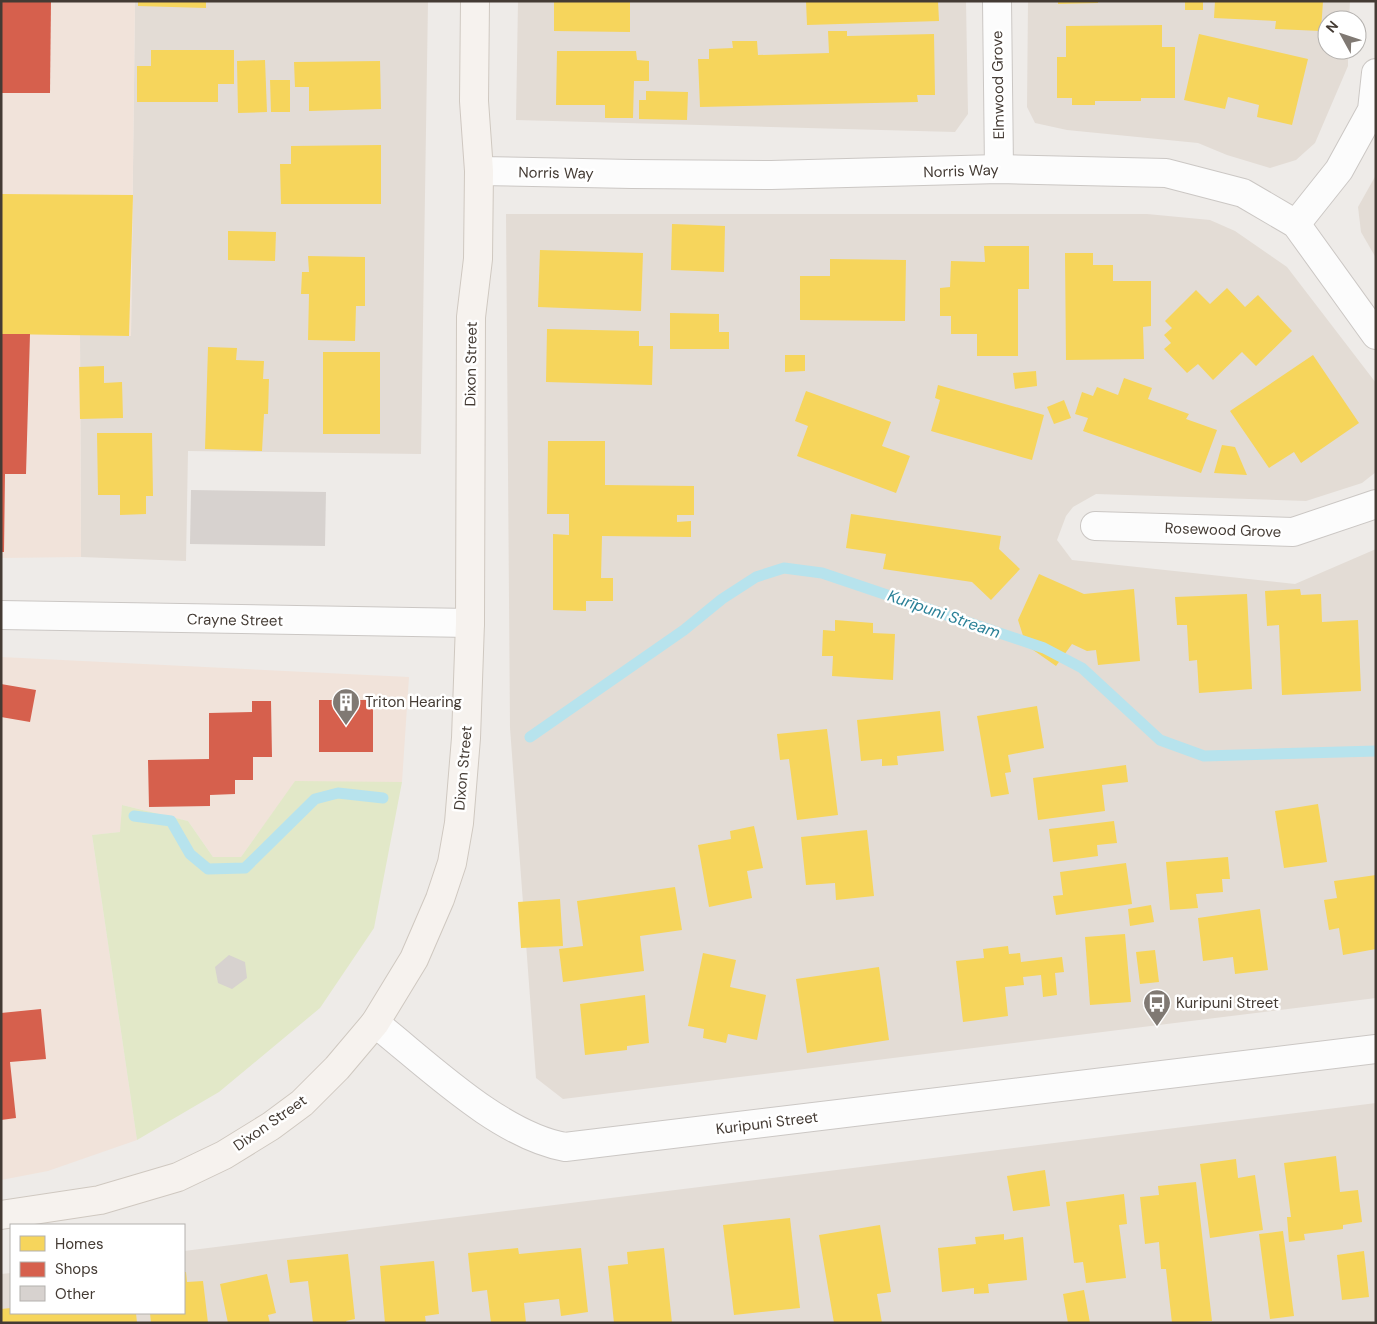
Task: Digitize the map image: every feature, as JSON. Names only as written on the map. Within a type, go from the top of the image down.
[{"type":"main road","name":"Dixon Street","points":[[1,1215],[100,1200],[178,1176],[224,1155],[302,1103],[337,1068],[375,1023],[414,959],[440,899],[452,863],[459,823],[466,738],[470,623],[471,317],[478,258],[479,171],[474,101],[475,1]]},
{"type":"street","name":"Elmwood Grove","points":[[996,1],[999,169]]},
{"type":"street","points":[[1296,224],[1339,170],[1372,110],[1376,73]]},
{"type":"street","name":"Norris Way","points":[[479,171],[770,175],[999,169],[1166,173],[1243,193],[1296,224],[1376,335]]},
{"type":"street","name":"Rosewood Grove","points":[[1095,526],[1293,532],[1376,504]]},
{"type":"street","name":"Crayne Street","points":[[1,615],[470,623]]},
{"type":"street","name":"Kuripuni Street","points":[[375,1023],[500,1121],[546,1144],[565,1147],[1376,1049]]},
{"type":"shaded area","points":[[1,1],[135,1],[131,336],[80,335],[81,557],[1,558]]},
{"type":"shaded area","points":[[135,1],[428,1],[421,454],[188,451],[186,561],[81,557],[80,335],[131,335]]},
{"type":"shaded area","points":[[518,1],[966,1],[968,114],[955,132],[516,120]]},
{"type":"shaded area","points":[[1028,1],[1350,1],[1350,10],[1317,10],[1317,60],[1348,60],[1348,66],[1315,143],[1296,160],[1270,168],[1227,155],[1198,143],[1067,130],[1035,123],[1027,107]]},
{"type":"shaded area","points":[[1376,175],[1376,258],[1361,232],[1358,207]]},
{"type":"shaded area","points":[[506,214],[1147,214],[1210,220],[1235,231],[1287,267],[1376,383],[1376,472],[1362,483],[1306,501],[1096,494],[1073,507],[1066,516],[1057,540],[1072,560],[1295,584],[1376,549],[1376,998],[563,1099],[536,1078],[510,728]]},
{"type":"shaded area","points":[[1,657],[409,677],[402,782],[295,782],[241,857],[213,857],[188,821],[122,805],[121,832],[92,835],[137,1140],[48,1171],[1,1180]]},
{"type":"shaded area","points":[[1376,1103],[1376,1323],[1,1323],[1,1274],[10,1273],[10,1314],[185,1314],[185,1251]]},
{"type":"green space","points":[[295,781],[402,782],[374,928],[320,1008],[219,1092],[137,1140],[92,835],[120,832],[122,805],[188,821],[213,857],[241,857]]},
{"type":"building: Homes","points":[[138,1],[206,1],[206,8],[138,6]]},
{"type":"building: Homes","points":[[554,1],[630,1],[630,32],[554,31]]},
{"type":"building: Homes","points":[[806,1],[938,1],[939,21],[807,25]]},
{"type":"building: Homes","points":[[1058,1],[1098,1],[1098,3],[1058,4]]},
{"type":"building: Homes","points":[[1185,1],[1203,1],[1203,10],[1185,10]]},
{"type":"building: Homes","points":[[1215,1],[1323,1],[1322,10],[1317,10],[1317,31],[1275,29],[1276,21],[1214,18]]},
{"type":"building: Homes","points":[[1162,25],[1162,47],[1175,47],[1175,98],[1141,98],[1141,101],[1095,101],[1095,105],[1072,105],[1072,98],[1057,98],[1057,57],[1066,57],[1066,26]]},
{"type":"building: Homes","points":[[828,31],[847,31],[847,36],[934,34],[935,95],[917,95],[918,102],[700,107],[698,59],[709,59],[709,49],[733,48],[732,41],[757,41],[758,55],[829,53]]},
{"type":"building: Homes","points":[[1199,34],[1308,59],[1292,125],[1257,117],[1259,105],[1228,97],[1225,109],[1184,100]]},
{"type":"building: Homes","points":[[151,50],[234,50],[234,84],[218,84],[218,102],[137,102],[137,66],[151,66]]},
{"type":"building: Homes","points":[[557,51],[636,51],[637,60],[649,61],[649,81],[634,81],[633,118],[605,118],[605,105],[556,105]]},
{"type":"building: Homes","points":[[265,60],[267,112],[238,113],[237,61]]},
{"type":"building: Homes","points":[[380,61],[381,109],[309,111],[309,87],[295,87],[294,62]]},
{"type":"building: Homes","points":[[270,80],[290,80],[290,112],[271,112]]},
{"type":"building: Homes","points":[[646,91],[688,92],[687,120],[639,119],[639,100],[646,100]]},
{"type":"building: Homes","points":[[381,145],[381,204],[281,204],[280,164],[291,164],[291,146]]},
{"type":"building: Homes","points":[[1,194],[133,195],[129,336],[1,334]]},
{"type":"building: Homes","points":[[672,224],[725,226],[724,272],[671,270]]},
{"type":"building: Homes","points":[[228,231],[276,232],[275,261],[228,260]]},
{"type":"building: Homes","points":[[984,246],[1029,246],[1029,289],[1018,289],[1018,356],[977,356],[977,334],[951,334],[951,316],[940,316],[940,288],[950,287],[951,261],[985,262]]},
{"type":"building: Homes","points":[[540,250],[643,253],[641,311],[538,307]]},
{"type":"building: Homes","points":[[1065,253],[1093,253],[1093,265],[1113,265],[1113,281],[1151,281],[1151,326],[1143,327],[1144,359],[1066,360]]},
{"type":"building: Homes","points":[[308,256],[365,257],[365,306],[356,306],[355,341],[308,340],[309,294],[301,294],[302,272],[309,272]]},
{"type":"building: Homes","points":[[830,259],[906,260],[905,321],[800,320],[800,276],[830,276]]},
{"type":"building: Homes","points":[[1227,288],[1245,307],[1258,295],[1292,331],[1256,366],[1242,352],[1213,380],[1198,364],[1187,373],[1164,349],[1171,343],[1164,335],[1172,328],[1165,321],[1196,290],[1210,304]]},
{"type":"building: Homes","points":[[670,313],[719,314],[719,332],[729,332],[729,349],[670,349]]},
{"type":"building: Homes","points":[[547,329],[639,331],[639,346],[653,346],[652,385],[546,382]]},
{"type":"building: Homes","points":[[208,347],[237,348],[236,360],[264,361],[263,379],[269,379],[268,414],[264,414],[262,451],[205,449]]},
{"type":"building: Homes","points":[[323,352],[380,352],[380,434],[323,434]]},
{"type":"building: Homes","points":[[785,355],[805,355],[805,371],[785,372]]},
{"type":"building: Homes","points":[[1313,355],[1359,423],[1301,463],[1294,452],[1269,468],[1230,411]]},
{"type":"building: Homes","points":[[104,366],[104,383],[122,382],[123,418],[80,419],[79,367]]},
{"type":"building: Homes","points":[[1036,371],[1037,386],[1015,389],[1013,373]]},
{"type":"building: Homes","points":[[1124,378],[1152,388],[1148,399],[1189,414],[1186,419],[1217,430],[1201,473],[1083,431],[1088,418],[1075,414],[1082,392],[1093,396],[1097,387],[1118,395]]},
{"type":"building: Homes","points":[[938,385],[1044,415],[1032,460],[931,431],[940,400],[935,398]]},
{"type":"building: Homes","points":[[806,391],[891,422],[882,446],[910,456],[896,493],[797,456],[808,426],[795,421]]},
{"type":"building: Homes","points":[[1064,400],[1071,418],[1054,424],[1047,407]]},
{"type":"building: Homes","points":[[97,433],[152,433],[153,496],[146,496],[146,514],[120,515],[120,495],[98,495]]},
{"type":"building: Homes","points":[[548,441],[605,441],[605,485],[694,486],[694,515],[677,515],[677,522],[691,521],[691,537],[602,536],[601,578],[613,578],[613,601],[586,601],[586,611],[553,610],[553,534],[569,535],[569,514],[547,514]]},
{"type":"building: Homes","points":[[1222,445],[1235,447],[1247,475],[1214,473]]},
{"type":"building: Homes","points":[[851,514],[1001,536],[999,549],[1020,569],[991,600],[972,582],[883,569],[886,554],[846,548]]},
{"type":"building: Homes","points":[[1039,574],[1084,594],[1134,589],[1140,661],[1098,665],[1096,650],[1087,651],[1072,644],[1056,666],[1026,645],[1018,620]]},
{"type":"building: Homes","points":[[1300,589],[1301,595],[1321,594],[1322,622],[1358,620],[1361,691],[1282,695],[1279,625],[1267,626],[1265,591]]},
{"type":"building: Homes","points":[[1247,594],[1252,689],[1199,693],[1197,660],[1189,661],[1187,625],[1177,625],[1175,597]]},
{"type":"building: Homes","points":[[835,620],[873,623],[873,633],[895,634],[893,680],[832,676],[833,656],[822,656],[823,630],[835,631]]},
{"type":"building: Homes","points":[[1037,706],[1044,748],[1008,755],[1011,772],[1005,773],[1009,794],[991,797],[977,716]]},
{"type":"building: Homes","points":[[940,711],[944,751],[897,756],[898,765],[882,766],[882,759],[861,761],[857,720]]},
{"type":"building: Homes","points":[[827,729],[838,815],[797,820],[789,759],[780,760],[777,734]]},
{"type":"building: Homes","points":[[1126,765],[1128,782],[1102,785],[1105,811],[1038,820],[1033,778]]},
{"type":"building: Homes","points":[[1318,804],[1327,862],[1284,868],[1275,811]]},
{"type":"building: Homes","points":[[1114,821],[1117,843],[1097,845],[1098,856],[1053,862],[1049,829]]},
{"type":"building: Homes","points":[[754,826],[763,868],[747,871],[752,898],[709,907],[698,845],[731,839],[730,831]]},
{"type":"building: Homes","points":[[867,830],[874,896],[836,900],[835,883],[806,885],[801,837]]},
{"type":"building: Homes","points":[[1228,857],[1230,879],[1222,879],[1223,892],[1196,894],[1198,908],[1170,910],[1166,862]]},
{"type":"building: Homes","points":[[1126,863],[1132,904],[1056,915],[1053,896],[1063,895],[1060,872]]},
{"type":"building: Homes","points":[[1376,875],[1376,949],[1343,955],[1339,928],[1329,930],[1324,900],[1337,898],[1334,881]]},
{"type":"building: Homes","points":[[675,887],[682,930],[640,936],[644,971],[563,982],[559,949],[583,946],[577,901]]},
{"type":"building: Homes","points":[[560,899],[563,946],[521,948],[518,902]]},
{"type":"building: Homes","points":[[1151,905],[1154,922],[1130,926],[1128,909]]},
{"type":"building: Homes","points":[[1260,909],[1268,970],[1235,974],[1233,957],[1203,961],[1198,918]]},
{"type":"building: Homes","points":[[1125,934],[1131,1002],[1090,1005],[1085,937]]},
{"type":"building: Homes","points":[[1008,946],[1009,954],[1020,953],[1021,962],[1062,957],[1064,972],[1055,973],[1057,995],[1043,997],[1041,975],[1023,977],[1024,985],[1005,987],[1008,1016],[963,1022],[956,961],[984,958],[983,949]]},
{"type":"building: Homes","points":[[1155,950],[1159,982],[1140,984],[1136,952]]},
{"type":"building: Homes","points":[[703,953],[736,960],[730,987],[766,995],[757,1040],[728,1034],[726,1043],[703,1038],[704,1029],[688,1026]]},
{"type":"building: Homes","points":[[879,967],[889,1040],[807,1053],[796,979]]},
{"type":"building: Homes","points":[[645,995],[649,1043],[627,1046],[627,1050],[585,1055],[580,1004]]},
{"type":"building: Homes","points":[[1336,1156],[1340,1192],[1358,1190],[1362,1222],[1343,1225],[1343,1229],[1304,1234],[1305,1240],[1289,1242],[1287,1217],[1291,1217],[1284,1163]]},
{"type":"building: Homes","points":[[1236,1159],[1238,1178],[1255,1175],[1263,1230],[1210,1238],[1200,1164]]},
{"type":"building: Homes","points":[[1045,1170],[1050,1206],[1013,1211],[1007,1176]]},
{"type":"building: Homes","points":[[1196,1182],[1212,1321],[1172,1323],[1166,1269],[1161,1269],[1159,1242],[1145,1244],[1140,1197],[1159,1195],[1158,1186]]},
{"type":"building: Homes","points":[[1124,1194],[1127,1224],[1119,1225],[1126,1278],[1086,1283],[1083,1262],[1074,1263],[1066,1202]]},
{"type":"building: Homes","points":[[790,1218],[800,1308],[734,1315],[723,1225]]},
{"type":"building: Homes","points":[[880,1225],[891,1292],[877,1294],[882,1323],[834,1323],[819,1235]]},
{"type":"building: Homes","points":[[1283,1231],[1294,1316],[1270,1319],[1259,1234]]},
{"type":"building: Homes","points":[[1004,1234],[1004,1240],[1023,1237],[1027,1280],[988,1284],[989,1293],[974,1294],[974,1288],[942,1292],[938,1248],[976,1244],[975,1237]]},
{"type":"building: Homes","points":[[518,1248],[519,1254],[581,1248],[588,1312],[561,1316],[559,1299],[524,1303],[526,1323],[491,1323],[487,1290],[472,1292],[468,1253]]},
{"type":"building: Homes","points":[[664,1248],[672,1323],[614,1323],[608,1266],[628,1264],[627,1252]]},
{"type":"building: Homes","points":[[1364,1251],[1369,1297],[1342,1300],[1337,1255]]},
{"type":"building: Homes","points":[[348,1254],[355,1319],[346,1321],[347,1323],[313,1323],[308,1281],[290,1283],[287,1260]]},
{"type":"building: Homes","points":[[434,1261],[439,1314],[425,1316],[426,1323],[385,1323],[380,1266]]},
{"type":"building: Homes","points":[[185,1272],[187,1282],[203,1281],[208,1323],[151,1323],[150,1314],[185,1314]]},
{"type":"building: Homes","points":[[267,1274],[276,1313],[268,1315],[270,1323],[228,1323],[220,1284]]},
{"type":"building: Homes","points":[[1084,1290],[1090,1323],[1068,1323],[1063,1294]]},
{"type":"building: Homes","points":[[10,1308],[10,1314],[136,1314],[137,1323],[1,1323],[1,1309]]},
{"type":"building: Shops","points":[[1,1],[51,1],[50,93],[1,93]]},
{"type":"building: Shops","points":[[1,334],[30,334],[26,474],[5,474],[4,552],[1,552]]},
{"type":"building: Shops","points":[[1,684],[36,690],[30,722],[1,717]]},
{"type":"building: Shops","name":"Triton Hearing","points":[[319,700],[373,700],[373,752],[319,752]]},
{"type":"building: Shops","points":[[252,701],[271,701],[272,757],[253,757],[253,780],[235,780],[235,794],[210,795],[210,806],[149,807],[148,760],[209,759],[209,713],[252,712]]},
{"type":"building: Shops","points":[[41,1009],[46,1059],[10,1062],[16,1118],[1,1120],[1,1013]]},
{"type":"building: Other","points":[[191,490],[326,492],[325,546],[190,544]]},
{"type":"building: Other","points":[[229,955],[245,962],[247,978],[232,989],[218,983],[215,967]]},
{"type":"waterway","name":"Kurīpuni Stream","points":[[530,737],[684,630],[722,599],[756,577],[784,568],[822,573],[1044,648],[1082,668],[1160,740],[1204,756],[1376,751]]},
{"type":"waterway","name":"Kurīpuni Stream","points":[[134,816],[171,821],[190,854],[208,869],[245,868],[315,799],[338,793],[383,798]]},
{"type":"place","name":"Triton Hearing","points":[[346,726]]},
{"type":"place","name":"Kuripuni Street","points":[[1157,1027]]}]
